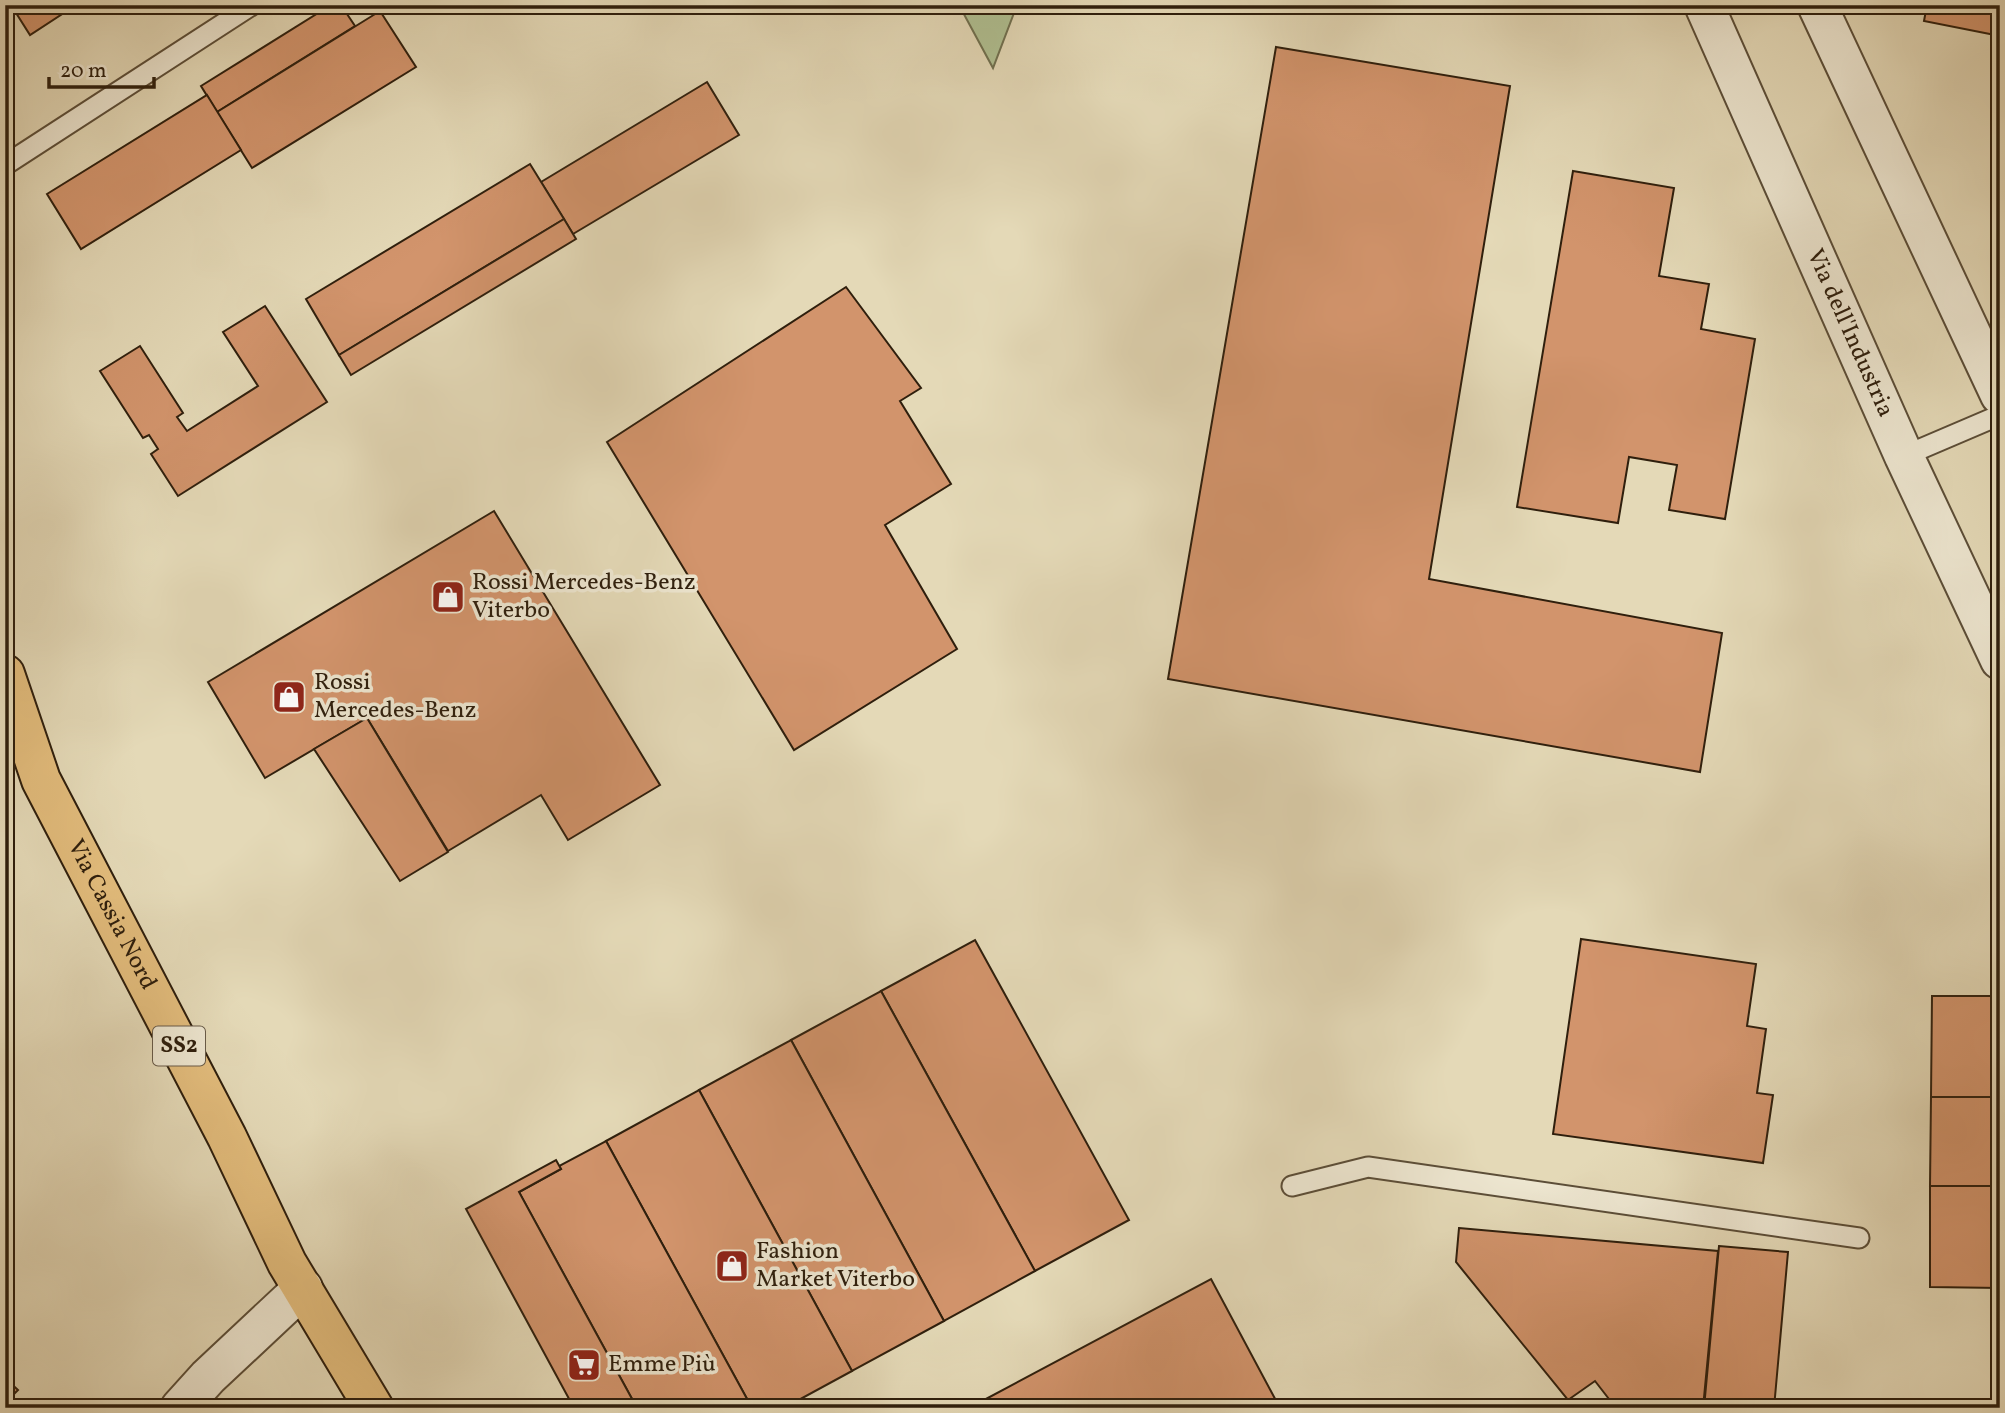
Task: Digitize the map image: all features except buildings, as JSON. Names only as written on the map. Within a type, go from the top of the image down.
[{"type":"main road","name":"Via Cassia Nord","points":[[5,674],[41,780],[226,1137],[287,1263],[374,1408]]},
{"type":"street","name":"Via dell'Industria","points":[[1704,5],[1904,456],[2000,660]]},
{"type":"street","points":[[1817,5],[2000,395]]},
{"type":"street","points":[[180,1408],[208,1377],[303,1288]]},
{"type":"lane","points":[[5,165],[252,5]]},
{"type":"lane","points":[[1904,456],[2000,415]]},
{"type":"lane","points":[[1292,1186],[1368,1167],[1859,1238]]},
{"type":"green space","points":[[959,5],[1017,5],[993,68]]},
{"type":"place","name":"Rossi Mercedes-Benz Viterbo","points":[[448,597]]},
{"type":"place","name":"Rossi Mercedes-Benz","points":[[289,697]]},
{"type":"place","name":"Fashion Market Viterbo","points":[[732,1266]]},
{"type":"place","name":"Emme Più","points":[[584,1365]]}]
